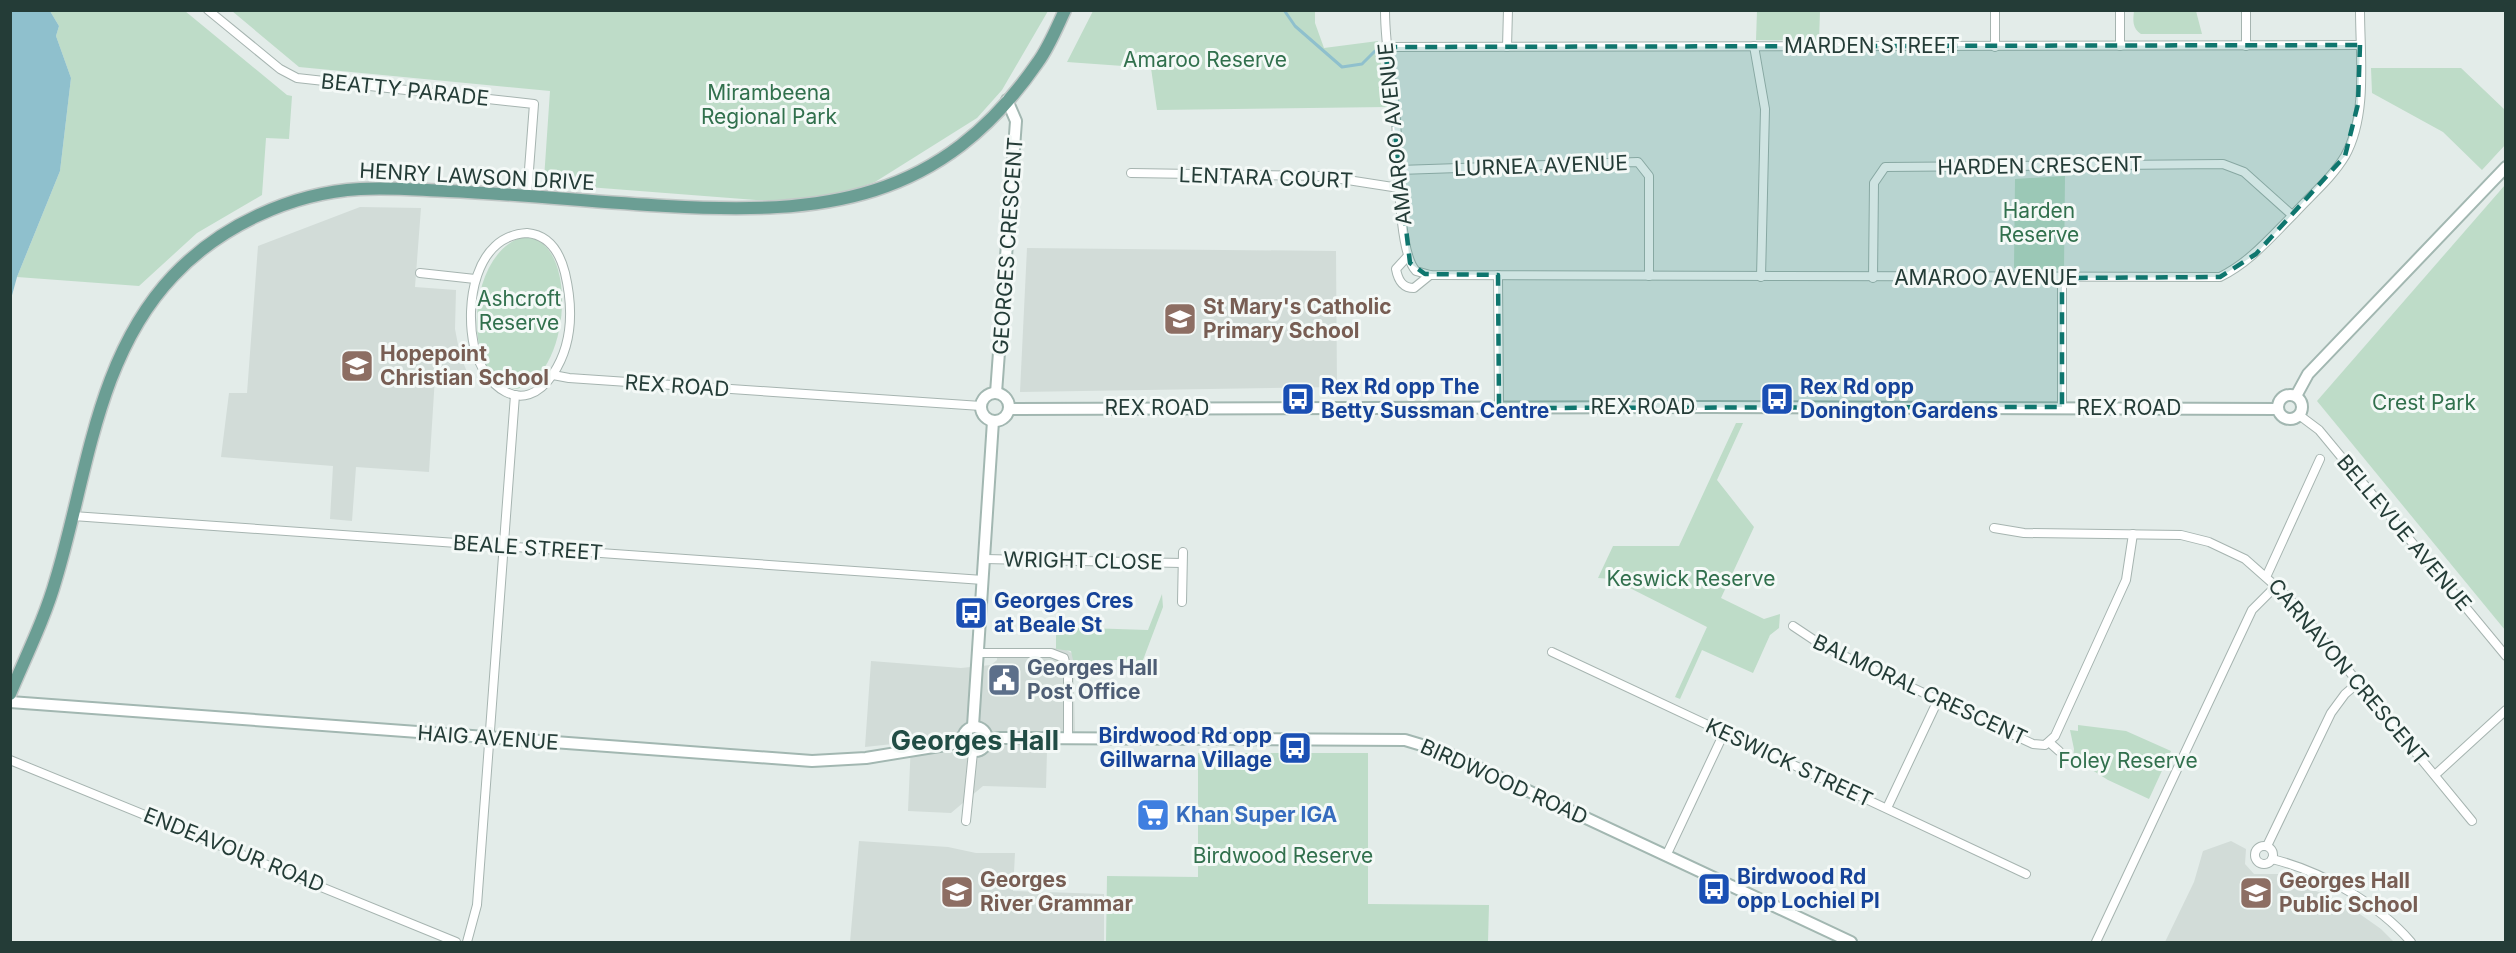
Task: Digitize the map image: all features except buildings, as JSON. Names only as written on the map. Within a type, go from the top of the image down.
[{"type":"main road","name":"HENRY LAWSON DRIVE","points":[[10,694],[52,593],[113,372],[136,323],[171,278],[214,241],[271,210],[340,191],[397,189],[716,208],[780,208],[838,201],[889,186],[926,169],[974,132],[1007,100],[1039,61],[1065,10]]},
{"type":"street","name":"BEATTY PARADE","points":[[208,10],[280,69],[297,78],[534,104],[527,196]]},
{"type":"street","name":"AMAROO AVENUE","points":[[1385,10],[1385,47],[1395,108],[1399,188],[1407,258],[1395,269],[1398,280],[1408,288],[1414,288],[1430,275],[1874,278],[2220,277],[2256,254],[2332,173],[2345,156],[2353,136],[2358,104],[2360,10]]},
{"type":"street","points":[[1507,46],[1508,10]]},
{"type":"street","points":[[1995,10],[1995,47]]},
{"type":"street","points":[[2120,10],[2120,46]]},
{"type":"street","points":[[2246,10],[2246,46]]},
{"type":"street","name":"MARDEN STREET","points":[[1385,47],[2360,45]]},
{"type":"street","points":[[1754,46],[1765,109],[1761,277]]},
{"type":"street","name":"GEORGES CRESCENT","points":[[996,393],[1016,121],[1007,100]]},
{"type":"street","name":"LURNEA AVENUE","points":[[1399,170],[1638,162],[1649,176],[1649,276]]},
{"type":"street","name":"HARDEN CRESCENT","points":[[1874,278],[1874,183],[1885,167],[2223,164],[2244,172],[2292,215]]},
{"type":"street","points":[[2296,396],[2308,374],[2505,167]]},
{"type":"street","name":"LENTARA COURT","points":[[1131,173],[1322,176],[1399,188]]},
{"type":"street","points":[[534,234],[550,243],[562,263],[570,304],[568,337],[553,375],[533,392],[515,395],[499,390],[488,379],[480,365],[470,317],[475,279],[490,253],[513,236],[534,234]]},
{"type":"street","points":[[1407,258],[1416,271],[1430,275]]},
{"type":"street","points":[[420,273],[475,279]]},
{"type":"street","points":[[1498,275],[1498,408]]},
{"type":"street","points":[[2061,278],[2062,407]]},
{"type":"street","name":"REX ROAD","points":[[553,375],[569,378],[981,406]]},
{"type":"street","points":[[996,393],[1005,397],[1009,409],[1004,418],[993,421],[986,417],[981,406],[986,397],[996,393]]},
{"type":"street","points":[[467,942],[476,913],[515,395]]},
{"type":"street","points":[[2288,395],[2296,396],[2302,404],[2300,415],[2289,419],[2282,416],[2278,409],[2281,398],[2288,395]]},
{"type":"street","name":"REX ROAD","points":[[1009,409],[2062,407],[2278,409]]},
{"type":"street","name":"BELLEVUE AVENUE","points":[[2300,415],[2319,430],[2505,656]]},
{"type":"street","points":[[974,752],[967,748],[964,742],[965,734],[973,726],[993,421]]},
{"type":"street","points":[[2267,575],[2320,459]]},
{"type":"street","name":"BEALE STREET","points":[[73,516],[983,580]]},
{"type":"street","name":"CARNAVON CRESCENT","points":[[1994,528],[2024,533],[2181,535],[2209,542],[2246,559],[2277,585],[2472,821]]},
{"type":"street","name":"BALMORAL CRESCENT","points":[[2050,743],[2126,580],[2133,534]]},
{"type":"street","name":"WRIGHT CLOSE","points":[[1182,552],[1182,602]]},
{"type":"street","name":"WRIGHT CLOSE","points":[[985,559],[1182,563]]},
{"type":"street","points":[[2096,942],[2252,610],[2277,585]]},
{"type":"street","name":"BALMORAL CRESCENT","points":[[1793,626],[1823,646],[2033,744],[2050,743],[2058,751]]},
{"type":"street","name":"KESWICK STREET","points":[[1552,652],[2026,874]]},
{"type":"street","points":[[978,653],[1051,653],[1064,658],[1068,675],[1068,738]]},
{"type":"street","points":[[2272,859],[2265,864],[2255,858],[2256,849],[2267,846],[2331,713],[2345,694],[2359,682]]},
{"type":"street","points":[[1887,808],[1938,700]]},
{"type":"street","name":"HAIG AVENUE","points":[[10,702],[823,761],[866,758],[964,742]]},
{"type":"street","points":[[2435,775],[2505,710]]},
{"type":"street","points":[[973,726],[983,729],[986,740],[981,749],[974,752]]},
{"type":"street","points":[[1666,856],[1724,733]]},
{"type":"street","name":"BIRDWOOD ROAD","points":[[986,740],[1000,738],[1405,740],[1445,752],[1851,942]]},
{"type":"street","points":[[966,821],[974,752]]},
{"type":"street","name":"ENDEAVOUR ROAD","points":[[10,760],[456,942]]},
{"type":"street","points":[[2267,846],[2272,850],[2272,859]]},
{"type":"street","points":[[2272,859],[2294,865],[2357,896],[2389,919],[2411,942]]},
{"type":"highlighted area","points":[[2360,45],[2358,104],[2345,156],[2256,254],[2220,277],[2062,278],[2062,407],[1499,408],[1498,275],[1425,274],[1410,263],[1385,47]]},
{"type":"shaded area","name":"Hopepoint Christian School","points":[[360,207],[421,208],[415,287],[456,290],[455,329],[460,355],[470,379],[435,377],[429,472],[356,467],[352,521],[330,519],[333,466],[221,457],[229,393],[247,393],[258,246]]},
{"type":"shaded area","name":"St Mary's Catholic Primary School","points":[[1027,248],[1336,251],[1337,387],[1020,392]]},
{"type":"shaded area","points":[[1063,648],[1073,654],[1075,731],[1047,751],[1046,788],[983,786],[951,813],[908,811],[911,742],[865,747],[871,661],[961,668],[991,665],[997,660],[997,649]]},
{"type":"shaded area","name":"Georges River Grammar","points":[[859,841],[948,847],[976,853],[1015,853],[1013,891],[1104,894],[1104,942],[850,942]]},
{"type":"shaded area","name":"Georges Hall Public School","points":[[2231,841],[2246,849],[2245,864],[2254,874],[2279,874],[2347,905],[2381,929],[2394,942],[2165,942],[2194,882],[2203,851]]},
{"type":"green space","points":[[50,11],[185,11],[287,95],[292,96],[289,139],[266,138],[262,195],[197,233],[139,286],[17,277],[60,171],[71,78],[56,36],[59,26]]},
{"type":"green space","name":"Mirambeena Regional Park","points":[[232,11],[1048,11],[1002,90],[977,118],[875,182],[850,191],[802,200],[756,200],[549,184],[544,179],[550,91],[299,67]]},
{"type":"green space","name":"Amaroo Reserve","points":[[1093,11],[1315,11],[1315,23],[1324,48],[1378,41],[1387,107],[1157,110],[1151,68],[1067,62]]},
{"type":"green space","points":[[1757,11],[1820,11],[1819,41],[1756,40]]},
{"type":"green space","points":[[2134,11],[2196,11],[2202,34],[2141,34],[2133,21]]},
{"type":"green space","points":[[2371,68],[2461,68],[2505,110],[2505,145],[2482,170],[2443,132],[2372,93]]},
{"type":"green space","name":"Harden Reserve","points":[[2065,176],[2064,270],[2014,268],[2015,179]]},
{"type":"green space","name":"Crest Park","points":[[2505,185],[2505,630],[2317,401]]},
{"type":"green space","name":"Ashcroft Reserve","points":[[520,238],[539,241],[552,256],[560,278],[562,305],[559,333],[550,358],[536,378],[517,389],[499,382],[486,366],[479,344],[477,319],[480,293],[488,269],[502,250]]},
{"type":"green space","name":"Keswick Reserve","points":[[1736,423],[1743,423],[1717,480],[1754,527],[1721,598],[1764,619],[1780,614],[1779,628],[1770,635],[1753,673],[1702,650],[1680,699],[1675,697],[1707,627],[1612,579],[1598,578],[1613,546],[1679,546]]},
{"type":"green space","points":[[1162,594],[1163,607],[1143,660],[1143,669],[1120,669],[1120,660],[1098,660],[1097,669],[1075,669],[1071,651],[1056,649],[1056,627],[1148,630]]},
{"type":"green space","name":"Foley Reserve","points":[[2078,725],[2126,731],[2171,751],[2149,799],[2108,780],[2073,758],[2074,749],[2070,730],[2078,731]]},
{"type":"green space","name":"Birdwood Reserve","points":[[1198,753],[1368,753],[1368,904],[1489,905],[1488,942],[1106,942],[1107,876],[1198,877]]},
{"type":"water","points":[[11,10],[50,11],[59,26],[56,36],[71,78],[60,171],[17,277],[11,299]]},
{"type":"waterway","points":[[1284,10],[1295,26],[1342,67],[1362,64],[1375,51]]},
{"type":"place","name":"St Mary's Catholic Primary School","points":[[1180,319]]},
{"type":"place","name":"Hopepoint Christian School","points":[[357,366]]},
{"type":"place","name":"Rex Rd opp The Betty Sussman Centre","points":[[1298,399]]},
{"type":"place","name":"Rex Rd opp Donington Gardens","points":[[1777,399]]},
{"type":"place","name":"Georges Cres at Beale St","points":[[971,613]]},
{"type":"place","name":"Georges Hall Post Office","points":[[1004,680]]},
{"type":"place","name":"Birdwood Rd opp Gillwarna Village","points":[[1295,748]]},
{"type":"place","name":"Khan Super IGA","points":[[1153,815]]},
{"type":"place","name":"Birdwood Rd opp Lochiel Pl","points":[[1714,889]]},
{"type":"place","name":"Georges River Grammar","points":[[957,892]]},
{"type":"place","name":"Georges Hall Public School","points":[[2256,893]]},
{"type":"district","name":"Georges Hall","points":[[975,741]]}]
